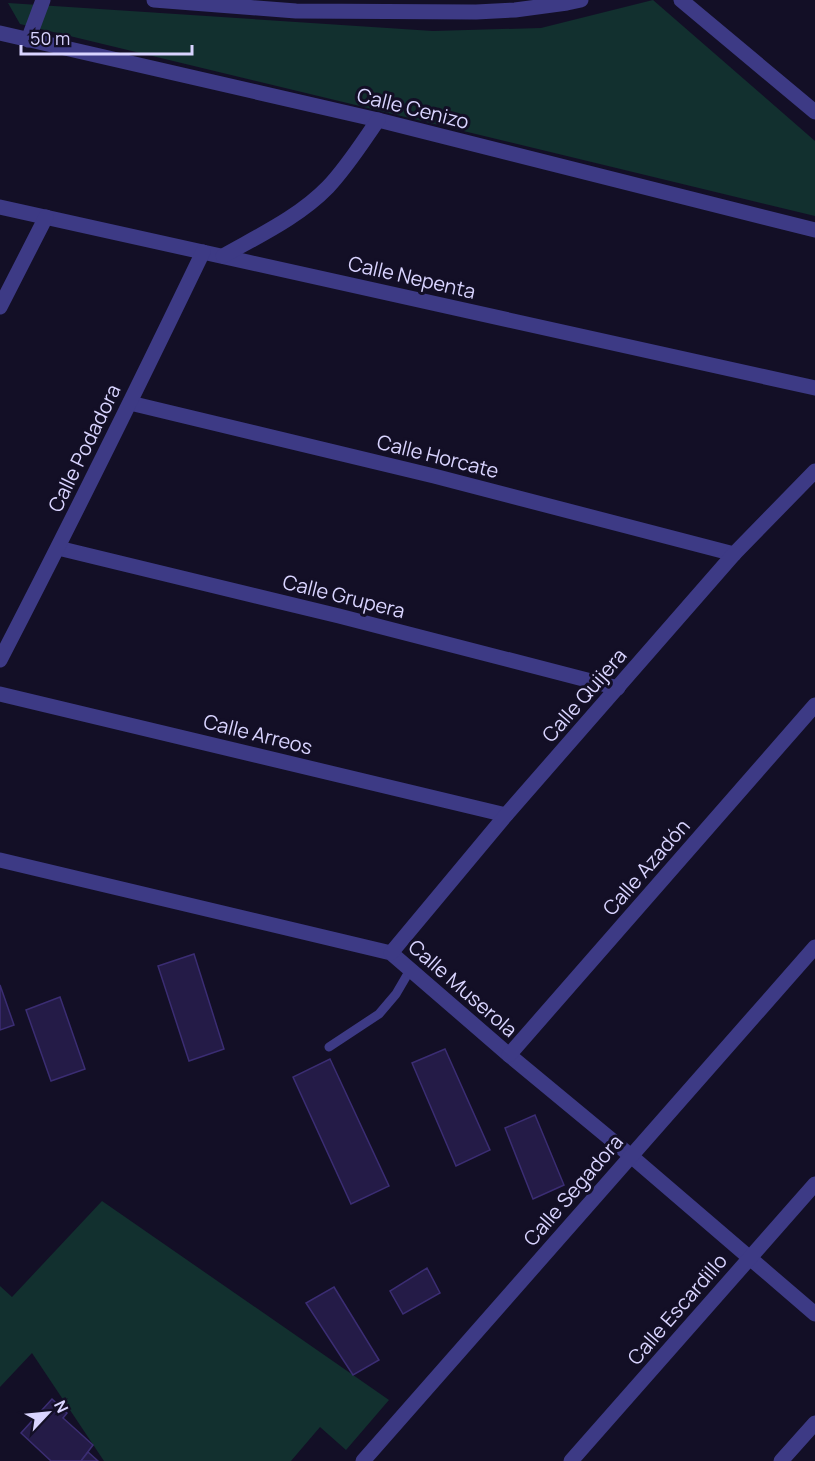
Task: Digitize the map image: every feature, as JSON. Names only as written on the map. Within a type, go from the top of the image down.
[{"type":"street","points":[[28,40],[43,0]]},
{"type":"street","points":[[154,0],[296,11],[476,12],[515,10],[581,0]]},
{"type":"street","points":[[681,0],[815,112]]},
{"type":"street","name":"Calle Cenizo","points":[[0,33],[378,120],[815,230]]},
{"type":"street","points":[[223,256],[282,222],[326,190],[344,170],[378,120]]},
{"type":"street","name":"Calle Nepenta","points":[[0,207],[815,388]]},
{"type":"street","points":[[0,307],[46,217]]},
{"type":"street","name":"Calle Podadora","points":[[0,660],[58,548],[203,252]]},
{"type":"street","name":"Calle Horcate","points":[[130,403],[434,476],[734,554]]},
{"type":"street","name":"Calle Quijera","points":[[391,952],[506,815],[734,554],[815,471]]},
{"type":"street","name":"Calle Grupera","points":[[58,548],[339,616],[618,688]]},
{"type":"street","name":"Calle Arreos","points":[[0,694],[506,815]]},
{"type":"street","name":"Calle Azadón","points":[[509,1055],[815,705]]},
{"type":"street","name":"Calle Muserola","points":[[0,860],[391,952],[815,1314]]},
{"type":"street","name":"Calle Segadora","points":[[363,1461],[815,947]]},
{"type":"street","name":"Calle Escardillo","points":[[571,1461],[815,1184]]},
{"type":"street","points":[[781,1461],[815,1423]]},
{"type":"lane","points":[[329,1047],[379,1014],[396,994],[410,970]]},
{"type":"green space","points":[[653,0],[815,141],[815,216],[20,24],[8,3],[433,31],[541,28]]},
{"type":"green space","points":[[102,1201],[389,1400],[346,1450],[320,1427],[291,1461],[104,1461],[32,1353],[0,1387],[0,1286],[12,1297]]},
{"type":"building","points":[[194,954],[224,1049],[189,1061],[158,966]]},
{"type":"building","points":[[0,985],[14,1025],[0,1030]]},
{"type":"building","points":[[60,997],[85,1069],[51,1081],[26,1010]]},
{"type":"building","points":[[445,1049],[490,1150],[456,1166],[412,1063]]},
{"type":"building","points":[[330,1059],[389,1186],[351,1204],[293,1077]]},
{"type":"building","points":[[535,1115],[564,1185],[533,1199],[505,1128]]},
{"type":"building","points":[[427,1268],[440,1293],[403,1314],[390,1291]]},
{"type":"building","points":[[334,1287],[379,1360],[353,1375],[306,1303]]},
{"type":"building","points":[[52,1399],[67,1413],[63,1418],[93,1445],[81,1461],[51,1461],[21,1433]]},
{"type":"building","points":[[88,1452],[98,1461],[81,1461]]}]
